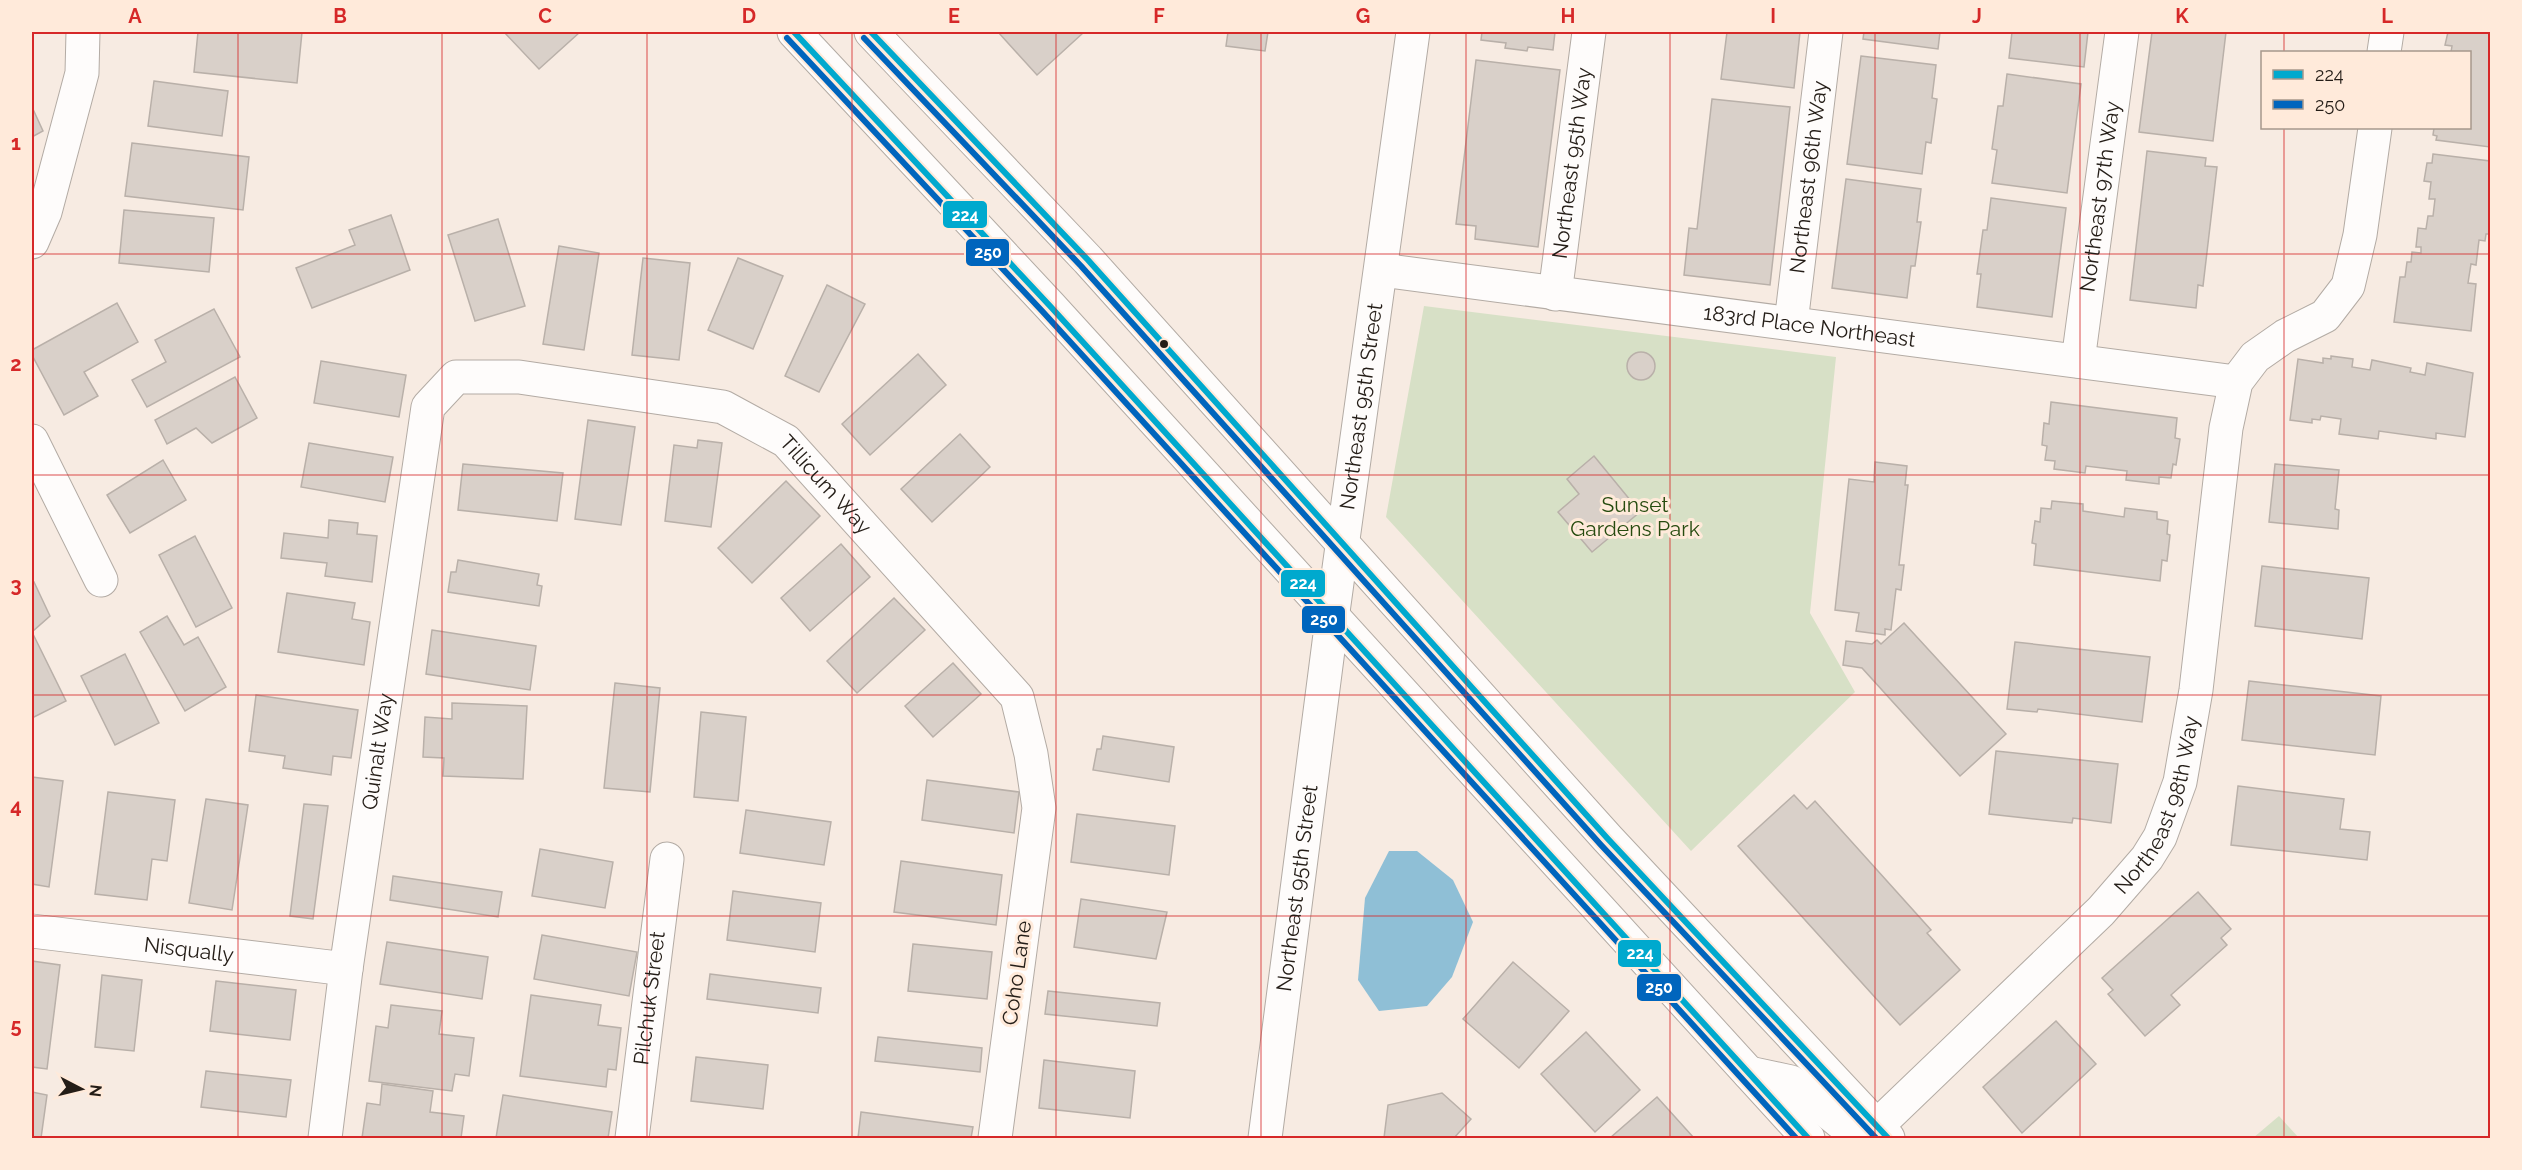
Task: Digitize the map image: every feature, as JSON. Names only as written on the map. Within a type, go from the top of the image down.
[{"type":"street","points":[[32,242],[45,212],[81,73],[83,32]]},
{"type":"street","points":[[794,32],[1050,306],[1332,619],[1527,828],[1808,1138]]},
{"type":"street","points":[[871,32],[1089,260],[1616,848],[1883,1132]]},
{"type":"street","name":"Northeast 95th Street","points":[[1265,1138],[1332,619],[1413,32]]},
{"type":"street","name":"Northeast 95th Way","points":[[1555,294],[1589,32]]},
{"type":"street","name":"Northeast 96th Way","points":[[1791,323],[1826,32]]},
{"type":"street","name":"Northeast 97th Way","points":[[2078,361],[2122,32]]},
{"type":"street","points":[[2384,51],[2387,32]]},
{"type":"street","points":[[2236,382],[2255,357],[2284,336],[2325,316],[2348,286],[2360,235],[2375,129]]},
{"type":"street","name":"183rd Place Northeast","points":[[1381,270],[2236,382]]},
{"type":"street","name":"Tillicum Way","points":[[456,377],[519,377],[723,407],[786,441],[1017,697],[1032,754],[1039,808]]},
{"type":"street","name":"Quinalt Way","points":[[325,1138],[346,969],[428,407],[456,377]]},
{"type":"street","name":"Northeast 98th Way","points":[[1883,1132],[2101,911],[2147,858],[2160,837],[2180,782],[2196,690],[2226,428],[2236,382]]},
{"type":"street","points":[[32,441],[101,580]]},
{"type":"street","name":"Coho Lane","points":[[995,1138],[1039,808]]},
{"type":"street","name":"Pilchuk Street","points":[[632,1138],[667,859]]},
{"type":"street","name":"Nisqually","points":[[32,931],[346,969]]},
{"type":"street","points":[[1749,1073],[1791,1082],[1851,1131],[1883,1132]]},
{"type":"green space","name":"Sunset Gardens Park","points":[[1424,306],[1836,357],[1810,613],[1855,692],[1691,851],[1386,517]]},
{"type":"green space","points":[[2279,1116],[2299,1138],[2253,1138]]},
{"type":"water","points":[[1389,851],[1417,851],[1453,880],[1473,922],[1452,977],[1427,1006],[1379,1011],[1358,980],[1365,898]]},
{"type":"building","points":[[198,32],[302,32],[297,83],[194,72]]},
{"type":"building","points":[[504,32],[580,32],[539,69]]},
{"type":"building","points":[[998,32],[1081,32],[1083,33],[1037,75]]},
{"type":"building","points":[[1228,32],[1268,32],[1265,51],[1226,46]]},
{"type":"building","points":[[1482,32],[1555,32],[1553,50],[1528,47],[1527,51],[1505,48],[1506,43],[1481,40]]},
{"type":"building","points":[[1727,32],[1800,32],[1794,88],[1721,79]]},
{"type":"building","points":[[1864,32],[1940,32],[1938,49],[1863,39]]},
{"type":"building","points":[[2012,32],[2088,32],[2084,67],[2009,58]]},
{"type":"building","points":[[2152,32],[2226,32],[2213,141],[2139,132]]},
{"type":"building","points":[[2448,32],[2490,32],[2490,147],[2436,140],[2437,136],[2433,135],[2434,129],[2471,129],[2471,51],[2451,51],[2452,46],[2445,45]]},
{"type":"building","points":[[1861,56],[1936,65],[1932,98],[1937,99],[1931,143],[1926,142],[1922,174],[1847,164]]},
{"type":"building","points":[[1476,60],[1560,70],[1538,247],[1475,239],[1476,226],[1456,224]]},
{"type":"building","points":[[2007,74],[2081,84],[2067,193],[1992,183],[1997,150],[1992,149],[1998,106],[2003,106]]},
{"type":"building","points":[[154,81],[228,91],[222,136],[148,126]]},
{"type":"building","points":[[1712,99],[1790,107],[1770,285],[1684,275],[1689,228],[1697,229]]},
{"type":"building","points":[[32,107],[43,131],[32,137]]},
{"type":"building","points":[[132,143],[249,157],[243,210],[125,196]]},
{"type":"building","points":[[2147,151],[2206,158],[2205,166],[2217,167],[2203,286],[2198,285],[2196,308],[2130,300]]},
{"type":"building","points":[[2433,154],[2490,161],[2490,234],[2486,234],[2485,241],[2479,240],[2476,265],[2471,264],[2468,283],[2476,284],[2471,331],[2394,322],[2400,277],[2405,277],[2407,262],[2411,262],[2412,252],[2421,253],[2421,247],[2416,247],[2418,228],[2426,229],[2428,216],[2433,216],[2435,199],[2429,199],[2431,182],[2424,181],[2427,163],[2432,163]]},
{"type":"building","points":[[1846,179],[1921,189],[1917,222],[1921,222],[1915,266],[1911,266],[1907,298],[1832,288]]},
{"type":"building","points":[[1991,198],[2066,208],[2052,317],[1977,307],[1981,274],[1977,274],[1983,230],[1987,230]]},
{"type":"building","points":[[124,210],[214,218],[209,272],[119,263]]},
{"type":"building","points":[[391,215],[410,270],[312,308],[296,268],[355,245],[349,230]]},
{"type":"building","points":[[498,219],[525,306],[475,321],[448,235]]},
{"type":"building","points":[[559,246],[599,253],[584,350],[543,344]]},
{"type":"building","points":[[643,258],[690,263],[679,360],[632,355]]},
{"type":"building","points":[[738,258],[783,276],[753,349],[708,330]]},
{"type":"building","points":[[827,285],[865,304],[819,392],[785,376]]},
{"type":"building","points":[[117,303],[138,342],[84,372],[98,396],[64,415],[32,355],[32,350]]},
{"type":"building","points":[[214,309],[240,357],[147,407],[132,380],[166,362],[155,340]]},
{"type":"building","points":[[1641,352],[1651,356],[1655,366],[1651,376],[1641,380],[1631,376],[1627,366],[1631,356]]},
{"type":"building","points":[[918,354],[946,385],[870,455],[842,424]]},
{"type":"building","points":[[2331,356],[2353,359],[2352,367],[2370,370],[2372,360],[2411,368],[2410,372],[2425,375],[2427,363],[2473,373],[2465,437],[2436,433],[2436,439],[2379,431],[2378,439],[2339,434],[2341,419],[2321,416],[2320,420],[2312,419],[2312,423],[2290,420],[2298,359],[2323,363],[2323,358],[2331,359]]},
{"type":"building","points":[[321,361],[406,375],[399,417],[314,403]]},
{"type":"building","points":[[235,377],[257,418],[212,443],[196,428],[167,444],[155,420]]},
{"type":"building","points":[[2051,402],[2177,418],[2175,438],[2180,439],[2176,465],[2173,464],[2171,478],[2159,477],[2159,484],[2126,480],[2127,471],[2086,466],[2085,473],[2054,469],[2055,461],[2045,460],[2047,446],[2042,445],[2044,423],[2049,424]]},
{"type":"building","points":[[588,420],[635,427],[621,525],[575,519]]},
{"type":"building","points":[[960,434],[990,467],[932,522],[901,489]]},
{"type":"building","points":[[698,440],[722,443],[711,527],[665,521],[674,445],[697,448]]},
{"type":"building","points":[[309,443],[393,457],[385,502],[301,487]]},
{"type":"building","points":[[1594,456],[1640,512],[1592,552],[1558,512],[1579,494],[1567,479]]},
{"type":"building","points":[[163,460],[186,500],[130,533],[107,495]]},
{"type":"building","points":[[1875,462],[1907,466],[1905,485],[1908,485],[1899,565],[1904,565],[1901,590],[1896,589],[1891,630],[1885,629],[1885,635],[1856,631],[1859,613],[1835,610],[1849,479],[1874,482]]},
{"type":"building","points":[[463,464],[563,473],[557,521],[458,510]]},
{"type":"building","points":[[2275,464],[2339,470],[2335,509],[2339,510],[2338,529],[2269,522]]},
{"type":"building","points":[[786,481],[820,516],[752,583],[718,548]]},
{"type":"building","points":[[2052,501],[2083,504],[2083,511],[2124,517],[2125,508],[2157,512],[2157,519],[2168,521],[2167,534],[2170,535],[2167,561],[2162,560],[2160,581],[2034,565],[2036,544],[2032,543],[2035,521],[2040,522],[2041,508],[2051,509]]},
{"type":"building","points":[[329,520],[358,523],[357,534],[377,536],[372,582],[325,576],[327,563],[281,558],[284,533],[328,538]]},
{"type":"building","points":[[195,536],[232,608],[196,627],[159,555]]},
{"type":"building","points":[[841,544],[870,577],[810,631],[781,598]]},
{"type":"building","points":[[458,560],[539,574],[537,585],[542,586],[539,606],[448,592],[451,572],[456,572]]},
{"type":"building","points":[[2262,566],[2369,578],[2362,639],[2255,626]]},
{"type":"building","points":[[34,582],[50,616],[32,632],[32,583]]},
{"type":"building","points":[[287,593],[355,603],[352,619],[370,622],[364,665],[278,652]]},
{"type":"building","points":[[894,598],[925,630],[857,693],[827,661]]},
{"type":"building","points":[[167,616],[184,645],[198,637],[226,687],[185,711],[140,632]]},
{"type":"building","points":[[1904,623],[2006,734],[1960,776],[1862,668],[1843,665],[1846,641],[1872,644],[1877,640],[1881,644]]},
{"type":"building","points":[[432,630],[536,646],[530,690],[426,674]]},
{"type":"building","points":[[32,632],[66,701],[32,718]]},
{"type":"building","points":[[2015,642],[2150,657],[2142,722],[2038,709],[2037,712],[2007,709]]},
{"type":"building","points":[[125,654],[159,723],[115,745],[81,676]]},
{"type":"building","points":[[953,663],[981,694],[933,737],[905,706]]},
{"type":"building","points":[[2249,681],[2381,696],[2375,755],[2242,740]]},
{"type":"building","points":[[615,683],[660,688],[650,792],[604,788]]},
{"type":"building","points":[[256,695],[358,710],[351,758],[333,756],[331,775],[283,768],[285,756],[249,751]]},
{"type":"building","points":[[452,703],[527,706],[523,779],[443,776],[444,758],[423,757],[425,717],[452,719]]},
{"type":"building","points":[[701,712],[746,717],[738,801],[694,797]]},
{"type":"building","points":[[1103,736],[1174,747],[1169,782],[1093,770],[1097,749],[1101,749]]},
{"type":"building","points":[[1996,751],[2118,764],[2111,823],[2073,818],[2072,823],[1989,814]]},
{"type":"building","points":[[32,777],[63,781],[49,887],[32,884]]},
{"type":"building","points":[[927,780],[1019,792],[1014,833],[922,820]]},
{"type":"building","points":[[2238,786],[2344,799],[2340,829],[2370,832],[2367,860],[2231,845]]},
{"type":"building","points":[[108,792],[175,800],[167,861],[152,859],[147,900],[95,894]]},
{"type":"building","points":[[1794,795],[1807,809],[1815,801],[1931,930],[1927,933],[1960,970],[1900,1025],[1738,846]]},
{"type":"building","points":[[206,799],[248,805],[232,910],[189,903]]},
{"type":"building","points":[[304,804],[328,806],[313,919],[290,916]]},
{"type":"building","points":[[746,810],[831,822],[824,865],[740,853]]},
{"type":"building","points":[[1077,814],[1175,826],[1169,875],[1071,862]]},
{"type":"building","points":[[540,849],[613,862],[605,908],[532,896]]},
{"type":"building","points":[[901,861],[1002,875],[996,925],[894,912]]},
{"type":"building","points":[[393,876],[502,892],[498,917],[390,900]]},
{"type":"building","points":[[733,891],[821,903],[815,952],[727,940]]},
{"type":"building","points":[[2198,892],[2231,929],[2221,938],[2227,945],[2171,995],[2180,1005],[2145,1036],[2108,994],[2113,990],[2102,978]]},
{"type":"building","points":[[1081,899],[1167,912],[1156,959],[1074,947]]},
{"type":"building","points":[[542,935],[637,952],[629,996],[534,979]]},
{"type":"building","points":[[387,942],[488,957],[482,999],[380,984]]},
{"type":"building","points":[[913,944],[992,952],[987,999],[908,991]]},
{"type":"building","points":[[32,961],[60,965],[47,1069],[32,1067]]},
{"type":"building","points":[[1513,962],[1569,1011],[1519,1068],[1463,1019]]},
{"type":"building","points":[[710,974],[821,988],[818,1013],[707,999]]},
{"type":"building","points":[[102,975],[142,980],[134,1051],[95,1047]]},
{"type":"building","points":[[216,981],[296,990],[290,1040],[210,1031]]},
{"type":"building","points":[[1048,991],[1160,1003],[1157,1026],[1045,1014]]},
{"type":"building","points":[[531,995],[601,1005],[598,1025],[621,1028],[616,1070],[608,1069],[606,1087],[520,1076]]},
{"type":"building","points":[[391,1005],[442,1011],[439,1034],[474,1038],[469,1076],[455,1074],[452,1091],[369,1081],[376,1026],[388,1028]]},
{"type":"building","points":[[2056,1021],[2096,1064],[2022,1133],[1983,1087]]},
{"type":"building","points":[[1586,1032],[1640,1090],[1595,1132],[1541,1074]]},
{"type":"building","points":[[878,1037],[982,1048],[980,1072],[875,1061]]},
{"type":"building","points":[[696,1057],[768,1065],[763,1109],[691,1101]]},
{"type":"building","points":[[1044,1060],[1135,1071],[1130,1118],[1039,1108]]},
{"type":"building","points":[[206,1071],[291,1080],[286,1117],[201,1107]]},
{"type":"building","points":[[382,1084],[433,1091],[430,1112],[464,1116],[461,1138],[362,1138],[367,1103],[380,1105]]},
{"type":"building","points":[[32,1092],[47,1095],[41,1138],[32,1138]]},
{"type":"building","points":[[1442,1093],[1471,1119],[1454,1138],[1384,1138],[1388,1105]]},
{"type":"building","points":[[503,1095],[612,1112],[608,1138],[496,1138]]},
{"type":"building","points":[[1657,1097],[1694,1138],[1610,1138]]},
{"type":"building","points":[[861,1112],[973,1127],[971,1138],[858,1138]]},
{"type":"transit line","name":"224","points":[[794,32],[1050,306],[1808,1138]]},
{"type":"transit line","name":"224","points":[[871,32],[1088,260],[1608,839],[1888,1138]]},
{"type":"transit line","name":"250","points":[[787,38],[1043,312],[1796,1138]]},
{"type":"transit line","name":"250","points":[[864,38],[1081,266],[1601,845],[1876,1138]]}]
